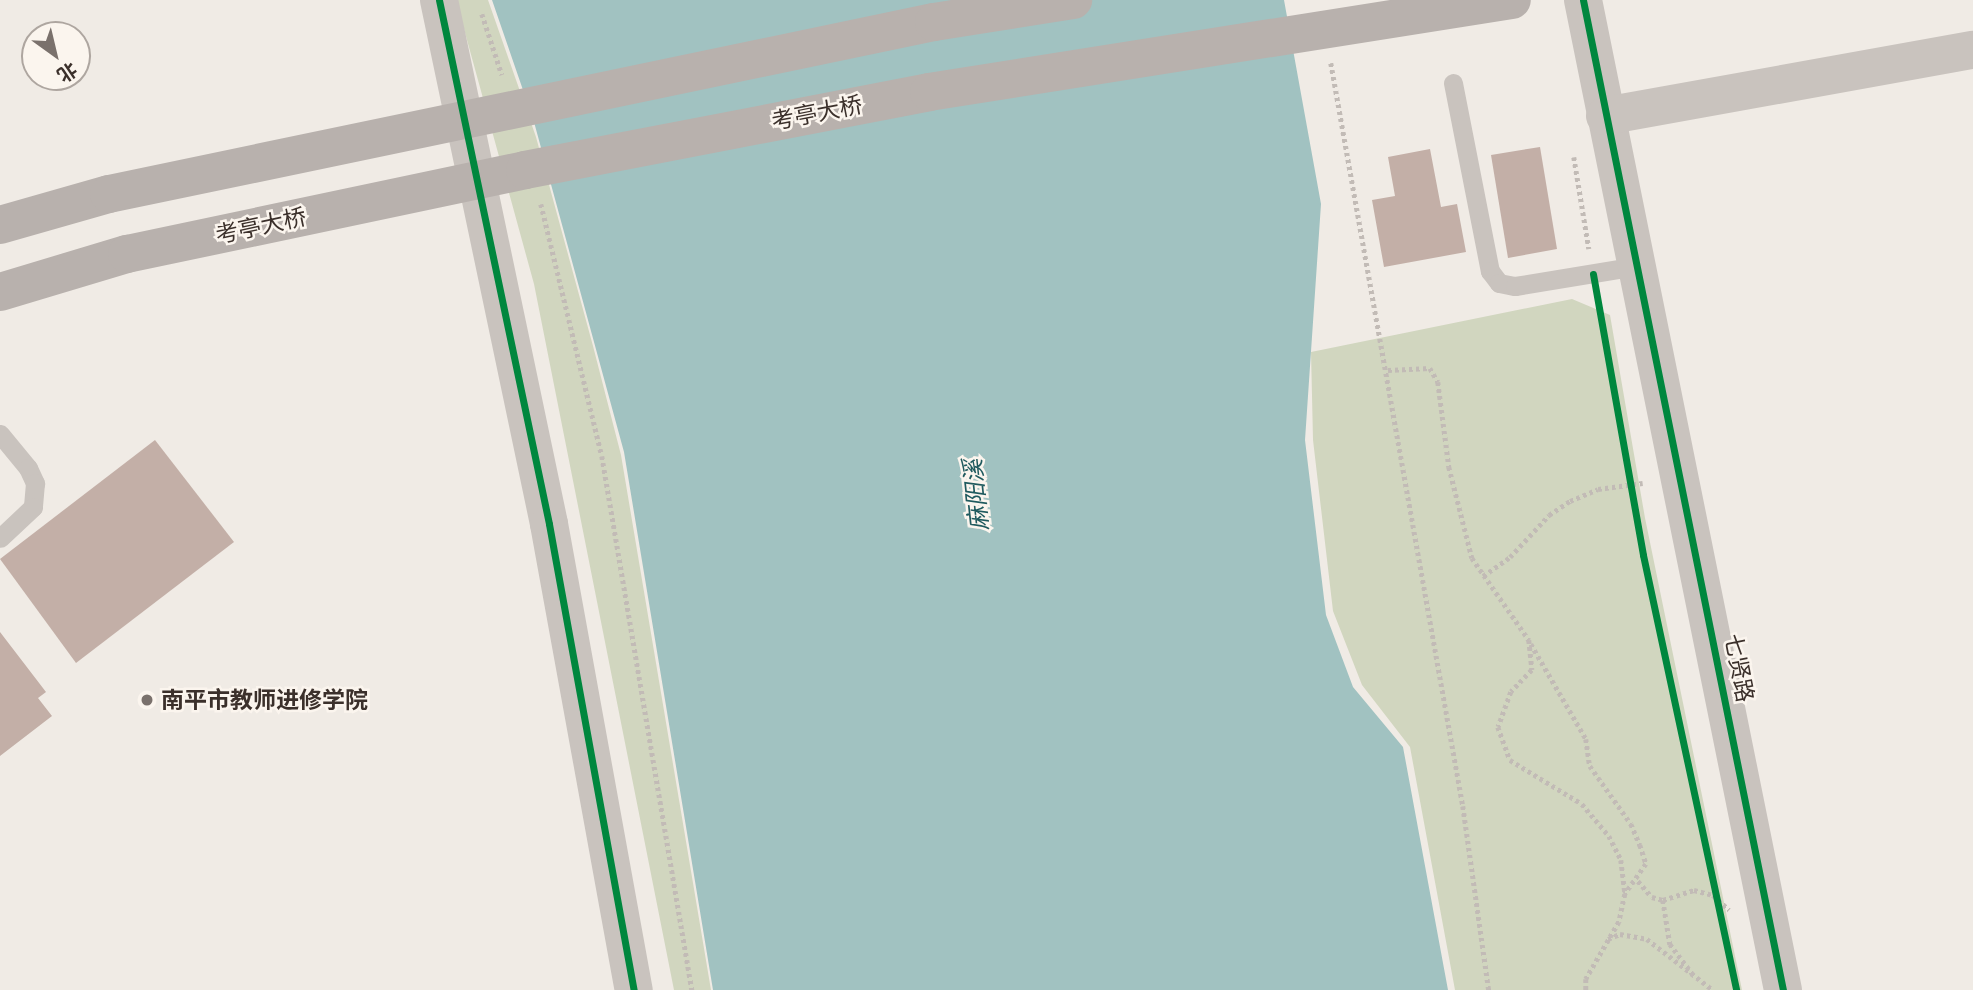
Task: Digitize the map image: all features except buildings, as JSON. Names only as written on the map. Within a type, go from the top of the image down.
[{"type":"main road","points":[[0,225],[109,194],[934,22],[1073,0]]},
{"type":"main road","name":"考亭大桥","points":[[0,292],[127,254],[525,170],[929,92],[1512,0]]},
{"type":"street","points":[[439,0],[549,524],[634,990]]},
{"type":"street","name":"七贤路","points":[[1583,0],[1605,116],[1657,353],[1783,990]]},
{"type":"street","points":[[1605,116],[1973,50]]},
{"type":"lane","points":[[1453,83],[1490,271],[1499,282],[1515,286],[1637,266]]},
{"type":"lane","points":[[0,434],[28,468],[35,483],[33,507],[0,538]]},
{"type":"path","points":[[477,0],[506,86]]},
{"type":"path","points":[[1329,52],[1348,144],[1463,806],[1489,990]]},
{"type":"path","points":[[540,200],[602,456],[692,990]]},
{"type":"path","points":[[1388,370],[1430,368],[1438,382],[1448,467],[1472,558],[1529,640],[1586,739],[1590,766],[1631,824],[1646,864],[1638,881],[1625,894]]},
{"type":"path","points":[[1628,474],[1632,497]]},
{"type":"path","points":[[1483,576],[1510,558],[1549,515],[1570,501],[1598,489],[1681,477]]},
{"type":"path","points":[[1529,640],[1532,670],[1511,692],[1498,727],[1510,760],[1582,804],[1609,836],[1621,860],[1625,894],[1619,922],[1586,979],[1586,990]]},
{"type":"path","points":[[1638,881],[1652,897],[1663,900],[1694,890]]},
{"type":"path","points":[[1716,889],[1721,914]]},
{"type":"path","points":[[1663,900],[1670,944],[1696,980]]},
{"type":"path","points":[[1608,939],[1620,934],[1647,939],[1668,951],[1696,980],[1713,990]]},
{"type":"green space","points":[[456,0],[488,0],[536,137],[593,346],[621,455],[711,990],[674,990],[534,284]]},
{"type":"green space","points":[[1572,299],[1610,315],[1645,518],[1742,990],[1455,990],[1410,747],[1362,685],[1333,611],[1313,440],[1311,352]]},
{"type":"water","name":"麻阳溪","points":[[492,0],[1284,0],[1321,204],[1305,440],[1326,615],[1353,687],[1403,747],[1448,990],[713,990],[624,452],[534,122]]},
{"type":"cycle path","points":[[439,0],[549,524],[634,990]]},
{"type":"cycle path","points":[[1583,0],[1783,990]]},
{"type":"cycle path","points":[[1593,274],[1643,555],[1736,990]]},
{"type":"place","name":"南平市教师进修学院","points":[[147,700]]}]
